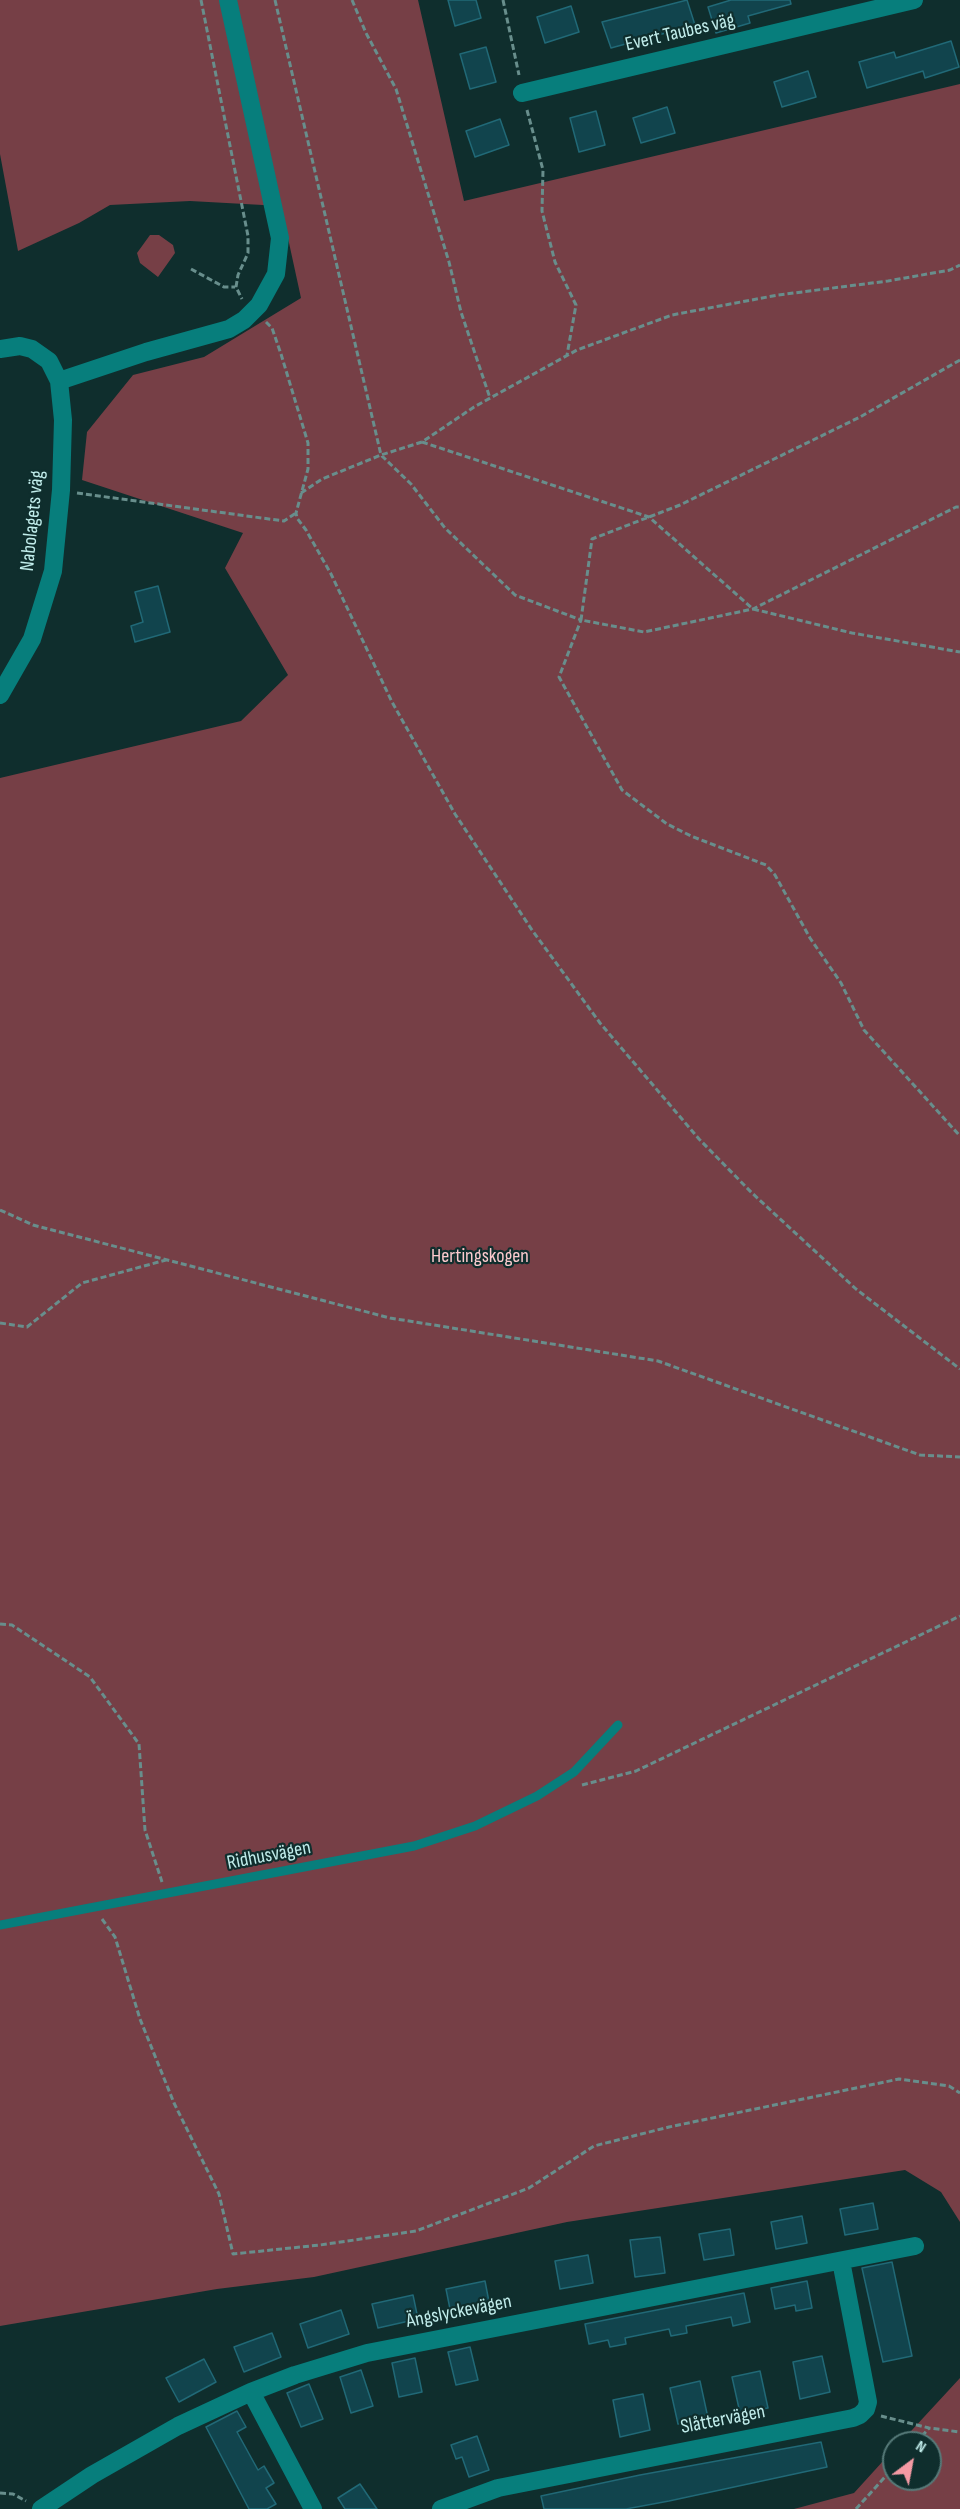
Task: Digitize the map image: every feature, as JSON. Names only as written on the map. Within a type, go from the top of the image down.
[{"type":"street","points":[[0,349],[20,346],[32,350],[49,361],[59,381],[229,329],[254,310],[269,291],[276,274],[280,238],[228,0]]},
{"type":"street","name":"Evert Taubes väg","points":[[522,93],[846,8],[914,0]]},
{"type":"street","name":"Nabolagets väg","points":[[0,695],[32,639],[53,571],[61,490],[63,420],[59,381]]},
{"type":"street","name":"Ängslyckevägen","points":[[41,2509],[92,2475],[150,2441],[251,2392],[367,2353],[915,2246]]},
{"type":"street","points":[[841,2261],[865,2382],[868,2402],[866,2409]]},
{"type":"street","points":[[251,2392],[313,2509]]},
{"type":"street","name":"Slåttervägen","points":[[441,2509],[498,2487],[853,2418],[866,2409]]},
{"type":"lane","name":"Ridhusvägen","points":[[0,1925],[414,1846],[475,1826],[537,1796],[574,1772],[618,1725]]},
{"type":"path","points":[[201,0],[248,236],[248,253],[238,275],[236,287],[245,302],[272,328],[308,443],[308,469],[296,513],[331,574],[392,702],[455,814],[532,930],[600,1023],[699,1139],[752,1193],[856,1289],[960,1369]]},
{"type":"path","points":[[275,0],[381,455],[411,484],[445,528],[515,595],[581,620],[644,632],[753,609],[960,507]]},
{"type":"path","points":[[352,0],[366,33],[396,89],[449,262],[461,312],[490,398]]},
{"type":"path","points":[[503,0],[522,93],[543,170],[542,211],[555,262],[576,305],[566,356]]},
{"type":"path","points":[[300,495],[322,479],[381,455],[422,442],[490,398],[566,356],[672,315],[778,295],[899,279],[950,270],[960,265]]},
{"type":"path","points":[[191,268],[224,287],[236,287]]},
{"type":"path","points":[[960,360],[860,417],[680,505],[592,539],[581,620],[558,677],[622,790],[667,824],[691,836],[766,865],[775,874],[810,938],[841,983],[864,1030],[960,1136]]},
{"type":"path","points":[[422,442],[649,517],[753,609],[852,633],[960,652]]},
{"type":"path","points":[[61,490],[284,521],[296,513]]},
{"type":"path","points":[[0,1210],[33,1225],[390,1318],[658,1360],[920,1455],[960,1457]]},
{"type":"path","points":[[0,1323],[27,1327],[82,1284],[168,1259]]},
{"type":"path","points":[[581,1785],[636,1771],[960,1616]]},
{"type":"path","points":[[0,1624],[12,1625],[90,1677],[139,1744],[145,1830],[166,1895]]},
{"type":"path","points":[[93,1908],[115,1937],[144,2030],[174,2103],[219,2194],[233,2253],[320,2245],[416,2231],[529,2188],[594,2146],[669,2127],[899,2079],[949,2086],[960,2093]]},
{"type":"path","points":[[866,2409],[891,2420],[960,2432]]},
{"type":"path","points":[[856,2509],[882,2480]]},
{"type":"path","points":[[0,2493],[13,2494],[26,2500],[31,2509]]},
{"type":"green space","name":"Hertingskogen","points":[[0,0],[418,0],[464,201],[960,84],[960,2222],[941,2192],[905,2170],[567,2222],[314,2277],[217,2289],[0,2326],[0,778],[241,721],[288,675],[225,568],[243,533],[82,480],[87,432],[133,375],[204,357],[301,298],[281,206],[190,201],[110,205],[79,223],[18,251],[0,154]]},
{"type":"green space","points":[[150,235],[159,235],[173,245],[175,253],[158,277],[140,263],[137,253]]},
{"type":"green space","points":[[960,2378],[960,2509],[794,2509],[854,2493],[882,2462],[882,2491],[942,2491],[942,2431],[911,2431]]},
{"type":"building","points":[[448,0],[476,0],[481,18],[455,26]]},
{"type":"building","points":[[687,0],[695,25],[611,48],[602,22]]},
{"type":"building","points":[[731,0],[790,0],[791,4],[748,16],[750,23],[716,33],[708,7]]},
{"type":"building","points":[[571,6],[579,32],[545,43],[537,17]]},
{"type":"building","points":[[951,41],[959,67],[925,78],[923,71],[867,88],[859,62],[894,52],[896,58]]},
{"type":"building","points":[[486,47],[496,82],[470,89],[460,54]]},
{"type":"building","points":[[808,71],[816,97],[782,107],[774,82]]},
{"type":"building","points":[[667,107],[675,133],[641,143],[633,118]]},
{"type":"building","points":[[596,111],[605,145],[579,152],[570,118]]},
{"type":"building","points":[[500,119],[509,145],[475,157],[466,131]]},
{"type":"building","points":[[158,586],[170,632],[135,642],[131,626],[143,622],[135,592]]},
{"type":"building","points":[[873,2203],[878,2229],[845,2235],[840,2209]]},
{"type":"building","points":[[802,2216],[807,2243],[776,2249],[771,2222]]},
{"type":"building","points":[[730,2229],[734,2255],[704,2260],[699,2234]]},
{"type":"building","points":[[660,2237],[665,2273],[635,2277],[630,2240]]},
{"type":"building","points":[[588,2255],[593,2283],[560,2289],[555,2261]]},
{"type":"building","points":[[892,2262],[912,2356],[883,2362],[862,2268]]},
{"type":"building","points":[[485,2281],[490,2307],[451,2314],[446,2289]]},
{"type":"building","points":[[807,2281],[812,2308],[796,2311],[795,2305],[775,2309],[771,2288]]},
{"type":"building","points":[[744,2293],[750,2322],[733,2326],[731,2317],[686,2326],[687,2333],[671,2336],[669,2329],[625,2338],[626,2344],[610,2347],[608,2340],[589,2344],[585,2324]]},
{"type":"building","points":[[413,2295],[418,2319],[378,2328],[372,2304]]},
{"type":"building","points":[[341,2310],[349,2334],[308,2348],[300,2324]]},
{"type":"building","points":[[272,2333],[281,2357],[244,2372],[234,2347]]},
{"type":"building","points":[[470,2347],[478,2380],[456,2385],[448,2352]]},
{"type":"building","points":[[822,2356],[830,2392],[800,2399],[793,2362]]},
{"type":"building","points":[[415,2358],[422,2392],[399,2397],[392,2363]]},
{"type":"building","points":[[204,2359],[216,2382],[179,2402],[166,2378]]},
{"type":"building","points":[[361,2370],[373,2406],[351,2413],[340,2377]]},
{"type":"building","points":[[760,2371],[768,2408],[740,2413],[732,2377]]},
{"type":"building","points":[[700,2381],[708,2418],[678,2424],[670,2388]]},
{"type":"building","points":[[309,2384],[323,2419],[301,2427],[287,2393]]},
{"type":"building","points":[[643,2394],[650,2430],[620,2437],[613,2400]]},
{"type":"building","points":[[237,2411],[246,2427],[237,2432],[258,2470],[264,2466],[274,2483],[266,2488],[276,2504],[267,2509],[249,2509],[206,2427]]},
{"type":"building","points":[[477,2436],[489,2470],[469,2477],[462,2457],[456,2459],[451,2445]]},
{"type":"building","points":[[821,2442],[827,2467],[669,2501],[626,2509],[544,2509],[541,2496],[640,2475]]},
{"type":"building","points":[[360,2484],[377,2509],[345,2509],[338,2498]]}]
